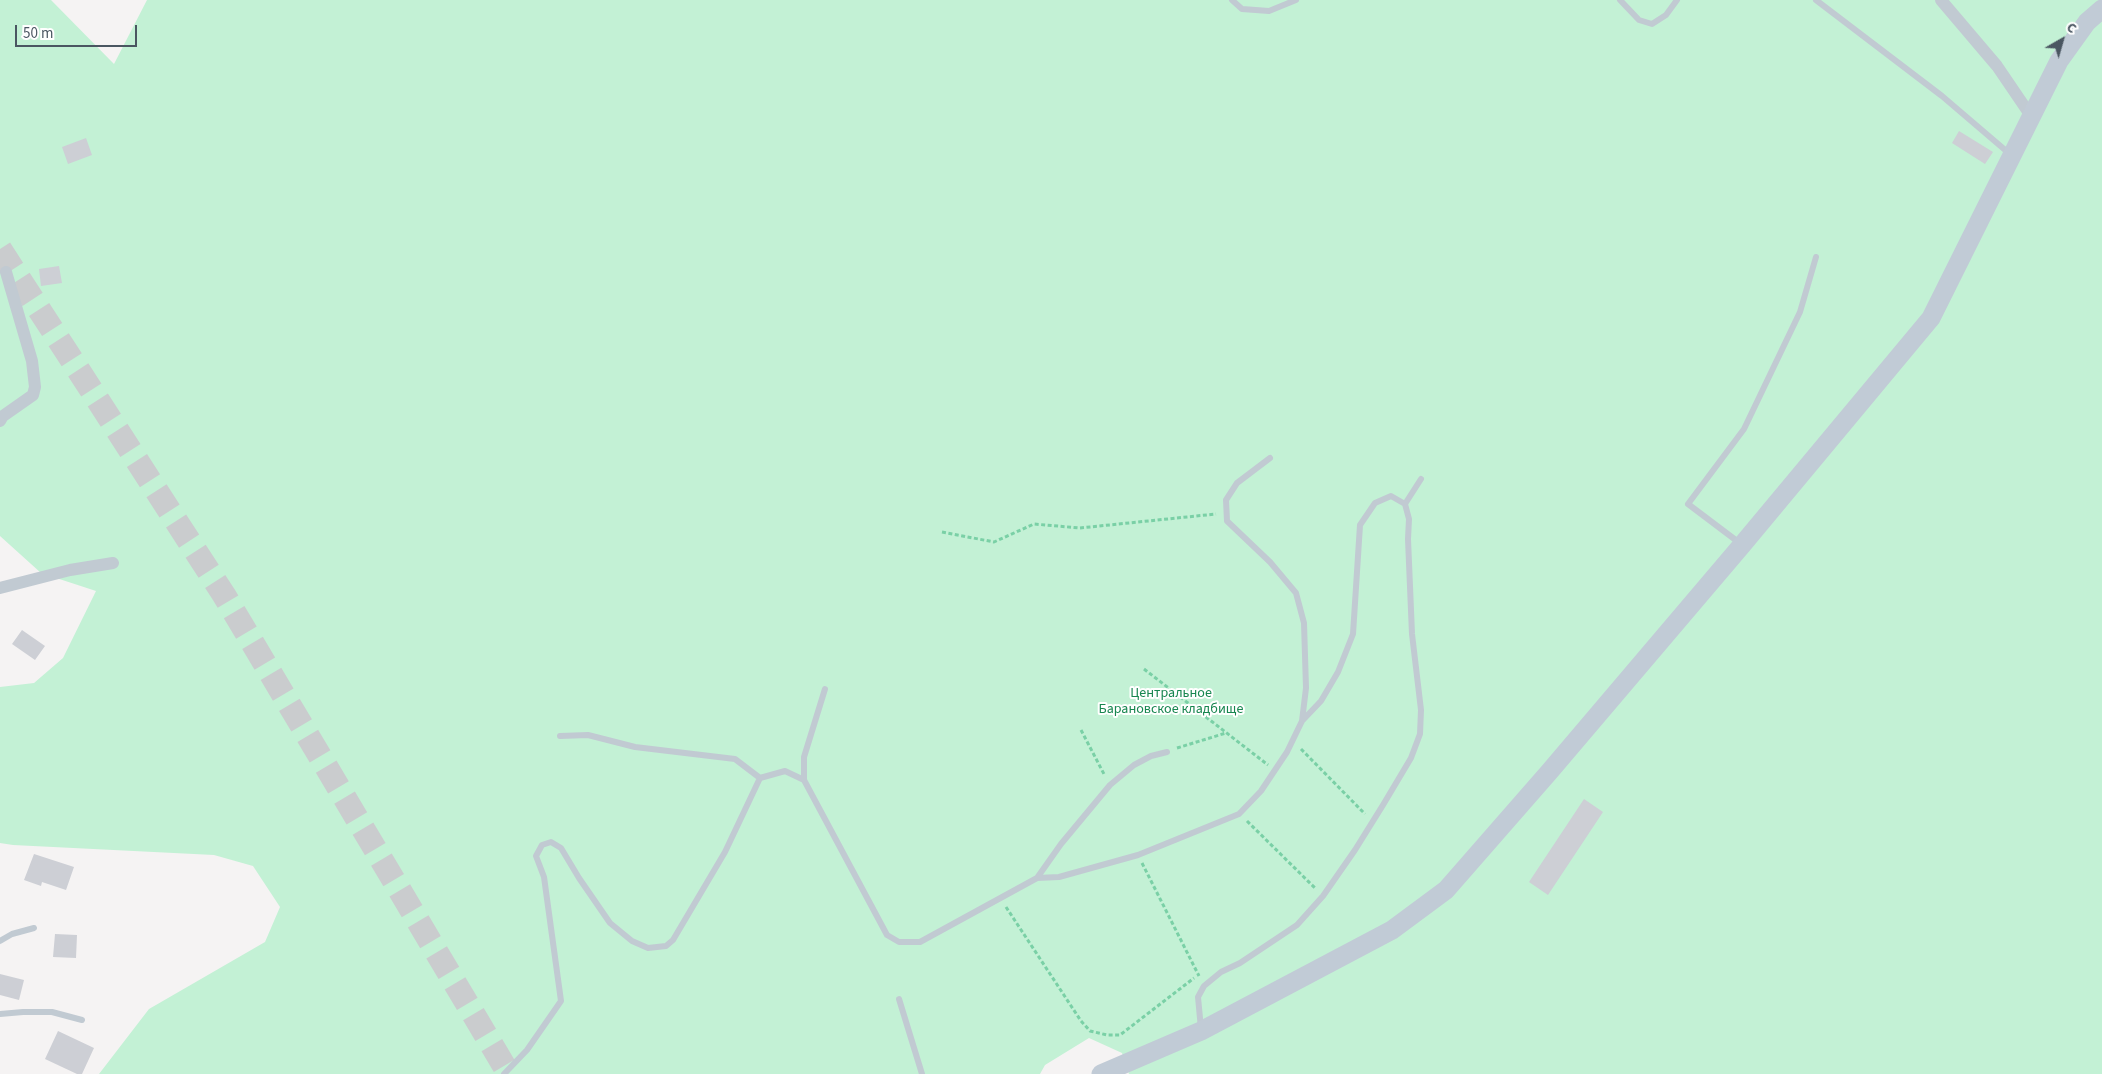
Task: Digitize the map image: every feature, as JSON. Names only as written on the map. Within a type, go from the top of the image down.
[{"type":"street","points":[[1941,0],[1998,66],[2031,116]]},
{"type":"street","points":[[1101,1074],[1201,1031],[1392,930],[1440,895],[1550,771],[1931,318],[2059,61],[2087,22],[2102,9]]},
{"type":"street","points":[[0,421],[3,416],[33,395],[35,388],[32,361],[6,272]]},
{"type":"street","points":[[0,588],[70,570],[113,563]]},
{"type":"lane","points":[[1232,0],[1242,9],[1269,11],[1296,0]]},
{"type":"lane","points":[[1620,0],[1639,20],[1652,24],[1666,15],[1677,0]]},
{"type":"lane","points":[[1816,0],[1942,96],[2011,155]]},
{"type":"lane","points":[[1742,545],[1688,504],[1744,429],[1800,312],[1816,257]]},
{"type":"lane","points":[[1270,458],[1236,483],[1226,500],[1227,521],[1270,562],[1296,593],[1304,623],[1306,688],[1302,722]]},
{"type":"lane","points":[[1405,504],[1421,479]]},
{"type":"lane","points":[[825,689],[804,757],[804,780],[887,936],[899,942],[920,942],[999,897],[1038,878],[1059,877],[1138,855],[1239,814],[1261,791],[1293,741],[1302,722],[1326,694],[1338,672],[1353,634],[1360,526],[1375,503],[1391,496],[1405,504],[1409,518],[1408,539],[1412,634],[1421,710],[1420,734],[1410,758],[1373,821],[1323,896],[1297,925],[1240,963],[1221,972],[1204,986],[1198,997],[1201,1031]]},
{"type":"lane","points":[[560,736],[588,735],[635,747],[735,758],[760,778]]},
{"type":"lane","points":[[1038,878],[1061,844],[1110,785],[1134,766],[1151,756],[1167,752]]},
{"type":"lane","points":[[504,1074],[527,1050],[561,1001],[544,877],[536,856],[542,845],[550,842],[561,848],[610,923],[632,941],[648,948],[666,946],[673,940],[725,852],[760,778],[785,771],[804,780]]},
{"type":"lane","points":[[0,941],[12,934],[34,928]]},
{"type":"lane","points":[[899,999],[922,1074]]},
{"type":"lane","points":[[0,1014],[52,1012],[82,1020]]},
{"type":"path","points":[[942,532],[994,542],[1034,524],[1080,528],[1226,512]]},
{"type":"path","points":[[1144,669],[1275,770]]},
{"type":"path","points":[[1081,730],[1110,785]]},
{"type":"path","points":[[1167,752],[1226,733]]},
{"type":"path","points":[[1293,741],[1373,821]]},
{"type":"path","points":[[1239,814],[1323,896]]},
{"type":"path","points":[[1138,855],[1204,986]]},
{"type":"path","points":[[999,897],[1081,1021],[1090,1031],[1107,1036],[1120,1035],[1199,975]]},
{"type":"green space","name":"Центральное Барановское кладбище","points":[[0,0],[51,0],[114,64],[147,0],[2102,0],[2102,1074],[1129,1074],[1122,1053],[1089,1038],[1045,1065],[1040,1074],[99,1074],[149,1009],[265,942],[280,907],[253,866],[214,855],[0,843],[0,687],[34,683],[63,658],[96,591],[41,573],[0,536]]},
{"type":"building","points":[[1959,131],[1993,152],[1985,164],[1952,143]]},
{"type":"building","points":[[86,138],[92,155],[68,164],[62,147]]},
{"type":"building","points":[[59,266],[62,283],[41,286],[39,269]]},
{"type":"building","points":[[22,630],[45,646],[35,660],[12,644]]},
{"type":"building","points":[[1584,799],[1603,812],[1548,895],[1529,882]]},
{"type":"building","points":[[34,854],[74,867],[66,890],[42,882],[41,886],[24,880]]},
{"type":"building","points":[[55,934],[77,935],[76,958],[53,957]]},
{"type":"building","points":[[0,974],[24,980],[19,1000],[0,995]]},
{"type":"building","points":[[58,1031],[94,1048],[82,1074],[77,1074],[45,1059]]},
{"type":"tunnel","points":[[0,249],[224,595],[509,1074]]}]
